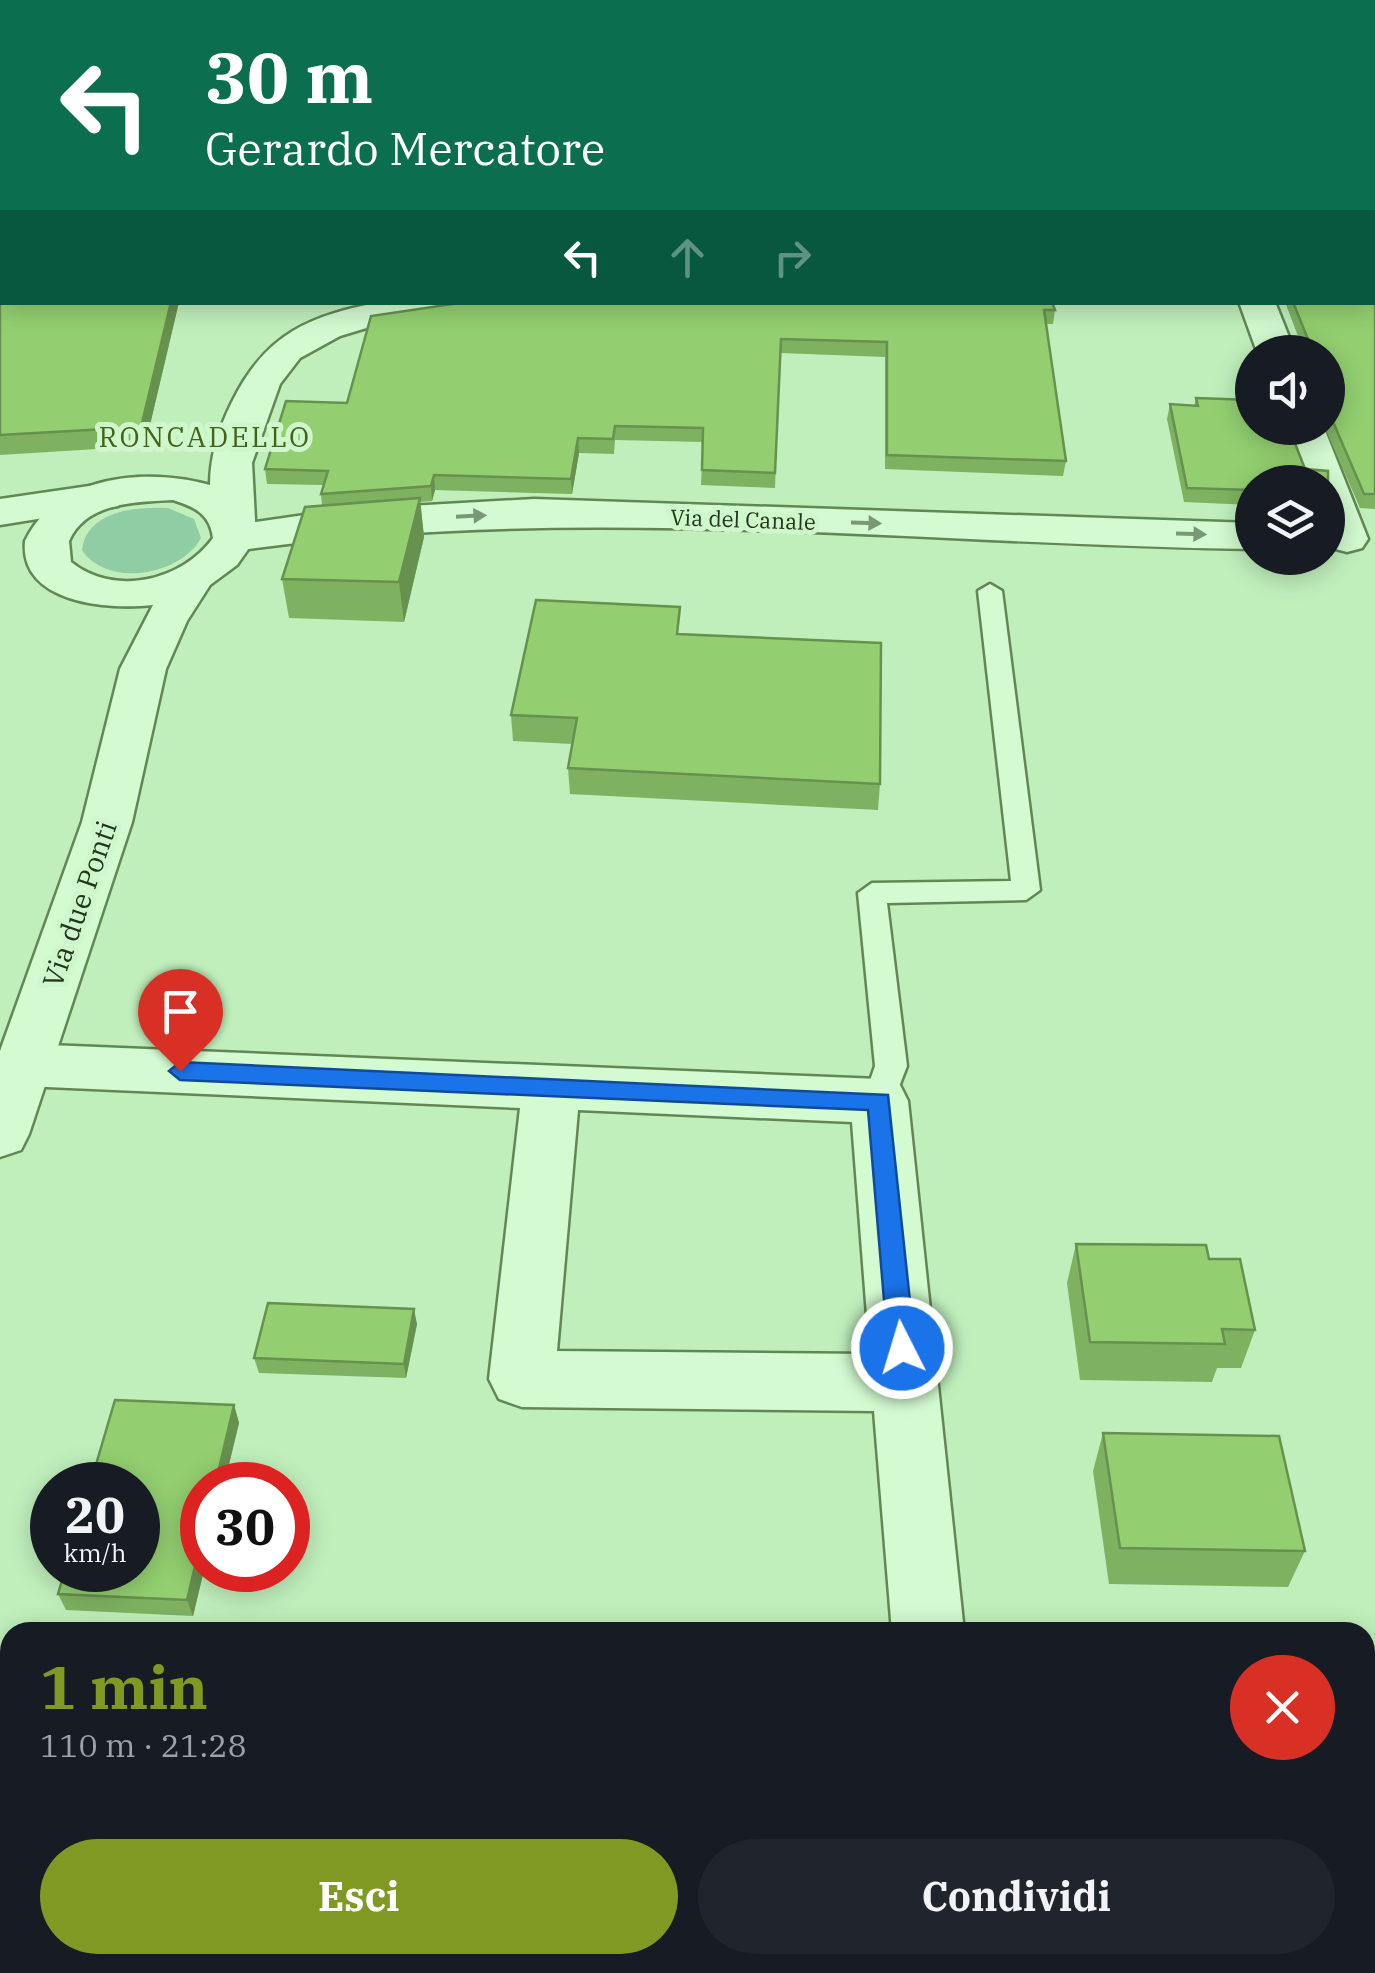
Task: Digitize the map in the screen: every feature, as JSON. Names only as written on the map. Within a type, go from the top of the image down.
[{"type":"street","points":[[0,544],[19,550],[75,584],[140,592],[193,578],[213,566],[234,529],[227,478],[232,444],[264,374],[291,329],[448,305]]},
{"type":"street","points":[[1258,305],[1270,335]]},
{"type":"street","points":[[143,669],[106,610],[50,566],[45,550],[49,535],[80,507],[191,473],[232,444]]},
{"type":"street","points":[[0,512],[122,493],[201,494],[221,505],[234,529]]},
{"type":"street","name":"Via del Canale","points":[[234,529],[534,512],[1235,535]]},
{"type":"street","name":"Via due Ponti","points":[[0,1134],[108,822],[143,669],[164,621],[193,578]]},
{"type":"street","points":[[24,1065],[879,1101],[927,1622]]},
{"type":"street","points":[[552,1087],[522,1379],[905,1384]]},
{"type":"lane","points":[[879,1101],[891,1066],[872,894],[1026,890],[990,591]]},
{"type":"green space","points":[[168,508],[194,519],[201,538],[178,561],[144,572],[126,573],[109,570],[82,550],[86,537],[103,519],[128,510]]},
{"type":"building","points":[[0,305],[170,305],[141,427],[0,435]]},
{"type":"building","points":[[446,305],[1053,305],[1055,310],[1044,310],[1066,461],[887,455],[887,342],[781,339],[775,473],[702,470],[703,428],[615,426],[613,439],[578,438],[571,479],[434,475],[431,486],[321,494],[328,471],[265,469],[286,401],[347,403],[371,316]]},
{"type":"building","points":[[1294,305],[1375,305],[1375,494],[1364,494],[1343,445],[1345,335],[1306,335]]},
{"type":"building","points":[[1196,398],[1235,399],[1235,445],[1296,445],[1303,465],[1235,465],[1235,489],[1187,488],[1170,404],[1198,406]]},
{"type":"building","points":[[420,498],[399,582],[282,579],[305,507]]},
{"type":"building","points":[[536,600],[680,607],[677,634],[881,643],[880,784],[568,768],[577,718],[511,715]]},
{"type":"building","points":[[1076,1244],[1206,1245],[1209,1259],[1240,1259],[1255,1330],[1222,1329],[1225,1344],[1090,1342]]},
{"type":"building","points":[[268,1303],[414,1309],[404,1364],[254,1358]]},
{"type":"building","points":[[115,1400],[234,1405],[220,1462],[180,1462],[180,1592],[189,1592],[187,1600],[58,1594],[160,1592],[160,1462],[97,1462]]},
{"type":"building","points":[[1103,1433],[1279,1436],[1305,1551],[1120,1548]]},
{"type":"district","name":"RONCADELLO","points":[[205,436]]},
{"type":"route","points":[[180,1071],[879,1101],[902,1348]]}]
